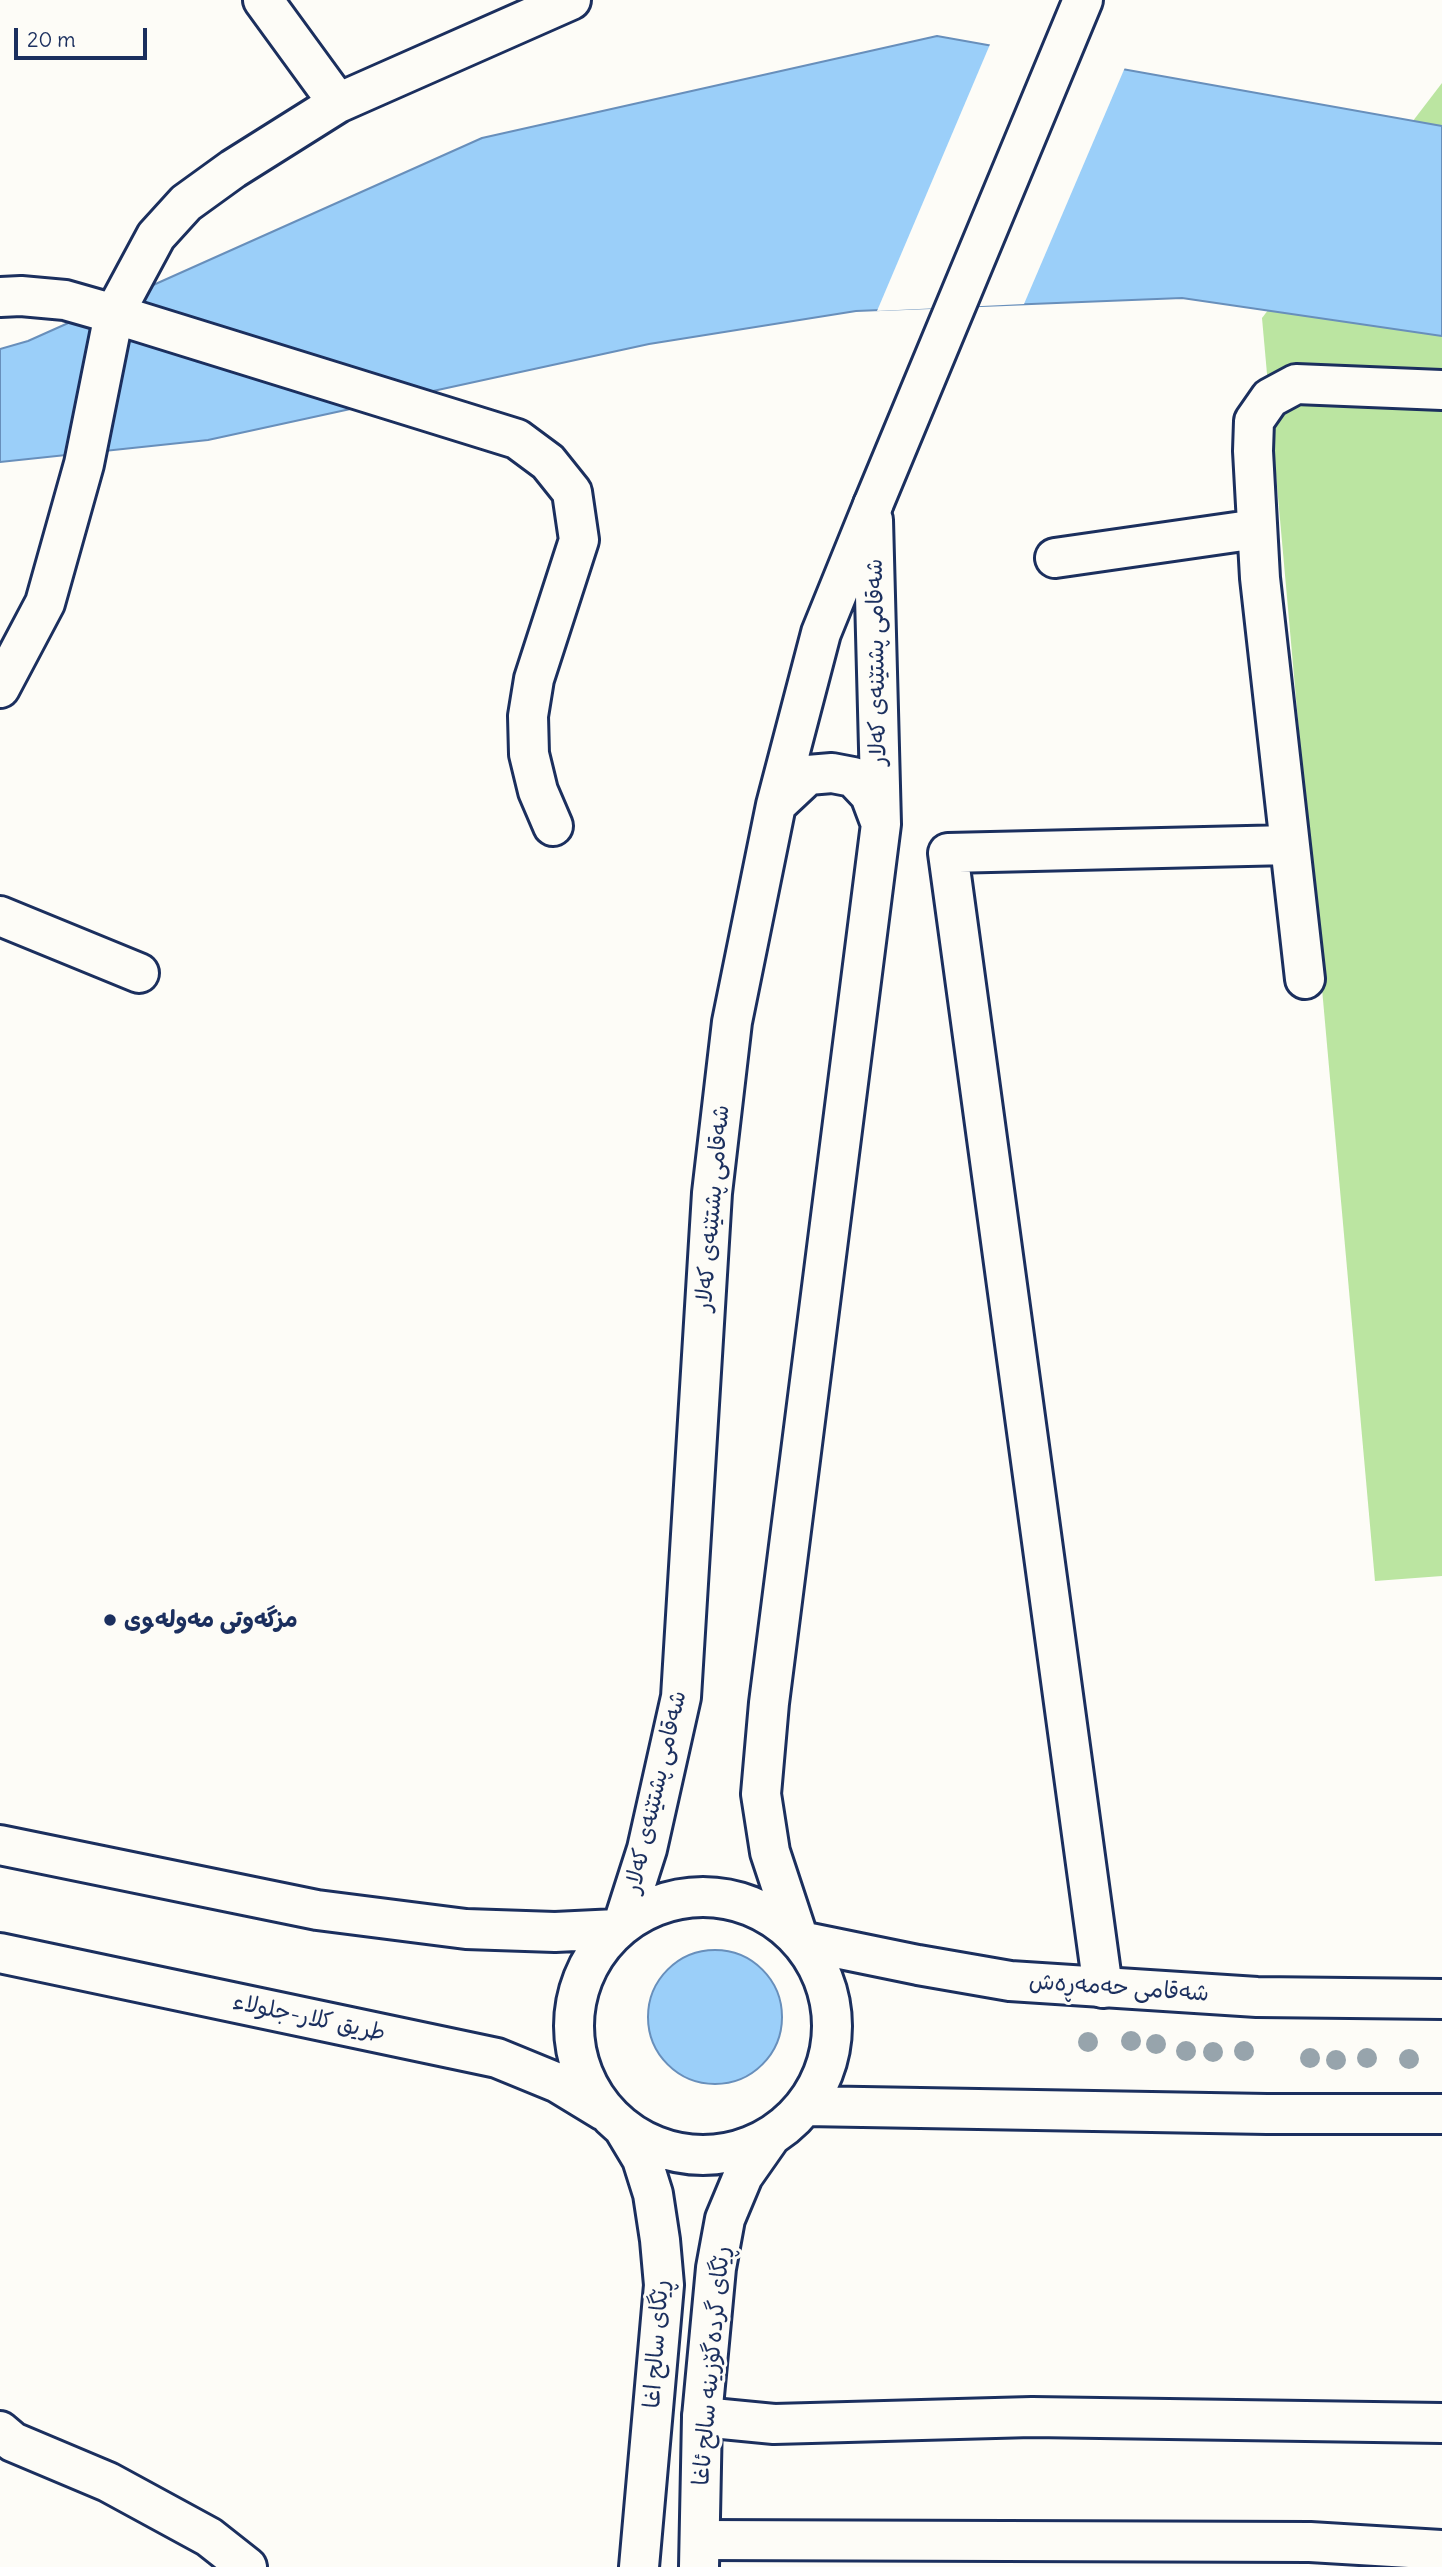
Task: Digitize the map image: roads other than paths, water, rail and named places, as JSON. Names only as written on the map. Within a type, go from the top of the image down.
[{"type":"main road","points":[[263,0],[338,103]]},
{"type":"main road","points":[[0,688],[45,603],[84,464],[114,314],[156,236],[186,203],[233,169],[338,103],[571,0]]},
{"type":"main road","name":"شەقامی پشتێنەی کەلار","points":[[620,1926],[647,1849],[681,1697],[712,1193],[732,1022],[776,805],[821,634],[1079,8]]},
{"type":"main road","points":[[0,297],[65,300],[114,314],[517,439],[548,462],[572,492],[579,540],[534,679],[528,716],[529,754],[538,790],[553,826]]},
{"type":"main road","points":[[1305,979],[1261,592],[1253,451],[1254,422],[1270,398],[1296,384],[1442,390]]},
{"type":"main road","name":"شەقامی پشتێنەی کەلار","points":[[800,1941],[770,1852],[761,1794],[769,1703],[881,824],[873,505]]},
{"type":"main road","points":[[1055,558],[1257,529]]},
{"type":"main road","points":[[776,805],[808,775],[832,773],[852,777],[870,795],[881,824]]},
{"type":"main road","points":[[1103,1988],[948,853],[1290,845]]},
{"type":"main road","points":[[0,916],[139,972]]},
{"type":"main road","points":[[0,1845],[317,1910],[466,1929],[555,1933],[620,1926],[644,1910],[690,1897],[714,1897],[761,1910],[782,1923],[800,1941],[820,1971],[831,2005],[831,2041],[822,2076],[805,2106],[789,2123],[771,2136]]},
{"type":"main road","name":"ڕێگای سالح اغا","points":[[620,1926],[594,1955],[580,1986],[574,2019],[577,2053],[588,2085],[642,2159],[653,2194],[660,2240],[664,2285],[639,2567]]},
{"type":"main road","name":"شەقامی حەمەڕەش","points":[[800,1941],[1010,1981],[1257,1997],[1442,1999]]},
{"type":"main road","name":"طريق كلار-جلولاء","points":[[0,1953],[496,2058],[558,2083],[651,2144],[681,2154],[712,2155],[743,2149],[771,2136]]},
{"type":"main road","points":[[805,2106],[1442,2114]]},
{"type":"main road","name":"ڕێگای گردەگۆزینە سالح ئاغا","points":[[700,2554],[702,2417],[715,2276],[725,2219],[743,2176],[771,2136]]},
{"type":"main road","points":[[702,2417],[774,2424],[1032,2417],[1442,2423]]},
{"type":"main road","points":[[0,2431],[13,2442],[108,2482],[209,2537],[247,2567]]},
{"type":"main road","points":[[700,2554],[1310,2542],[1442,2550]]},
{"type":"water","points":[[937,36],[1442,126],[1442,336],[1182,298],[856,311],[649,344],[208,440],[0,462],[0,349],[28,341],[482,138]]},
{"type":"water","points":[[715,1950],[740,1955],[762,1970],[777,1992],[782,2017],[777,2042],[762,2064],[740,2079],[715,2084],[690,2079],[668,2064],[653,2042],[648,2017],[653,1992],[668,1970],[690,1955]]},
{"type":"place","name":"مزگەوتی مەولەوی","points":[[110,1620]]}]
